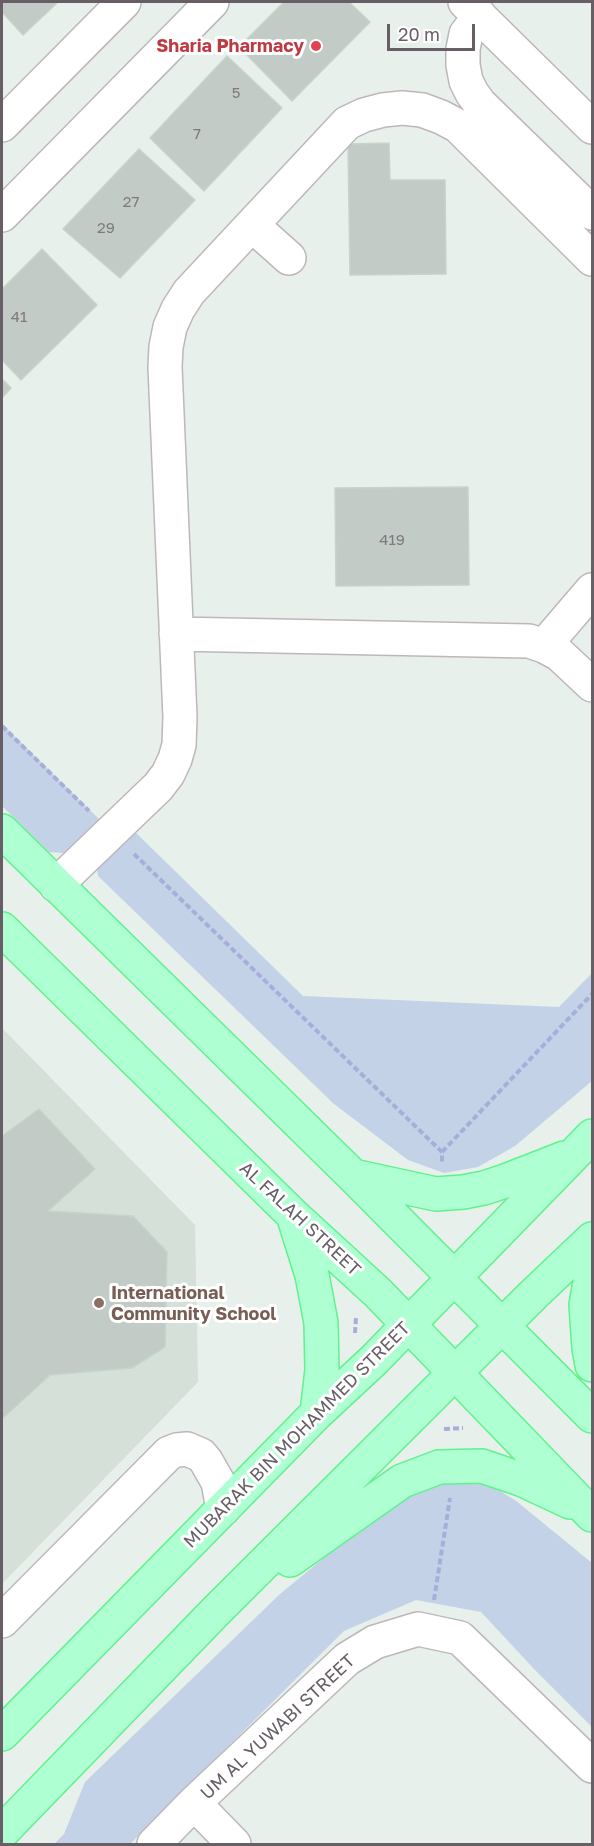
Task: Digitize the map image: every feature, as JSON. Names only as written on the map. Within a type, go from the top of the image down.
[{"type":"main road","points":[[2,831],[353,1176],[592,1416]]},
{"type":"main road","name":"AL FALAH STREET","points":[[2,929],[294,1216],[378,1293],[590,1513]]},
{"type":"main road","points":[[353,1176],[436,1194],[463,1192],[505,1181],[585,1144]]},
{"type":"main road","name":"MUBARAK BIN MOHAMMED STREET","points":[[5,1727],[317,1413],[374,1360],[585,1144]]},
{"type":"main road","points":[[294,1216],[312,1275],[321,1323],[322,1370],[317,1413]]},
{"type":"main road","points":[[2,1832],[216,1611],[592,1239]]},
{"type":"main road","points":[[592,1271],[586,1305],[592,1365]]},
{"type":"main road","points":[[216,1611],[402,1481],[439,1467],[482,1466],[523,1480],[590,1513]]},
{"type":"street","points":[[8,104],[124,2]]},
{"type":"street","points":[[2,215],[212,2]]},
{"type":"street","points":[[472,9],[592,127]]},
{"type":"street","points":[[472,9],[463,50],[466,81],[472,93],[480,104],[592,213]]},
{"type":"street","points":[[56,885],[158,787],[168,774],[175,759],[181,731],[165,368],[170,327],[189,291],[347,123],[364,115],[402,108],[422,110],[458,126],[592,259]]},
{"type":"street","points":[[252,225],[289,258]]},
{"type":"street","points":[[544,646],[592,590]]},
{"type":"street","points":[[176,634],[529,641],[559,654],[592,685]]},
{"type":"street","points":[[2,1620],[169,1453],[187,1449],[201,1455],[218,1482],[223,1509]]},
{"type":"street","name":"UM AL YUWABI STREET","points":[[154,1845],[194,1803],[347,1659],[375,1642],[418,1629],[460,1638],[592,1766]]},
{"type":"street","points":[[194,1803],[234,1845]]},
{"type":"path","points":[[2,726],[442,1152],[592,994]]},
{"type":"path","points":[[443,1429],[470,1428]]},
{"type":"path","points":[[430,1631],[451,1491]]},
{"type":"shaded area","points":[[2,724],[102,822],[63,853],[49,852],[2,806]]},
{"type":"shaded area","points":[[132,829],[303,996],[559,1007],[592,973],[592,1081],[515,1146],[478,1167],[444,1173],[408,1160],[334,1104],[98,876],[96,863]]},
{"type":"shaded area","name":"International Community School","points":[[2,1028],[195,1225],[198,1382],[2,1584]]},
{"type":"shaded area","points":[[425,1482],[485,1482],[515,1500],[592,1563],[592,1727],[481,1612],[416,1600],[344,1631],[130,1844],[54,1844],[64,1834],[85,1782],[280,1594],[398,1497]]},
{"type":"building","points":[[2,2],[58,2],[23,35],[2,12]]},
{"type":"building","points":[[284,2],[349,2],[370,22],[292,101],[239,47]]},
{"type":"building","points":[[227,56],[282,108],[204,191],[150,138]]},
{"type":"building","points":[[389,143],[390,180],[445,180],[446,274],[350,275],[348,144]]},
{"type":"building","points":[[139,149],[195,200],[120,278],[63,229]]},
{"type":"building","points":[[42,249],[97,305],[21,380],[2,360],[2,289]]},
{"type":"building","points":[[2,379],[11,388],[2,398]]},
{"type":"building","points":[[468,487],[469,585],[336,586],[335,488]]},
{"type":"building","points":[[39,1109],[95,1169],[48,1211],[133,1216],[167,1252],[165,1347],[132,1368],[50,1375],[2,1419],[2,1136]]},
{"type":"place","name":"Sharia Pharmacy","points":[[316,46]]},
{"type":"place","name":"International Community School","points":[[99,1303]]}]
